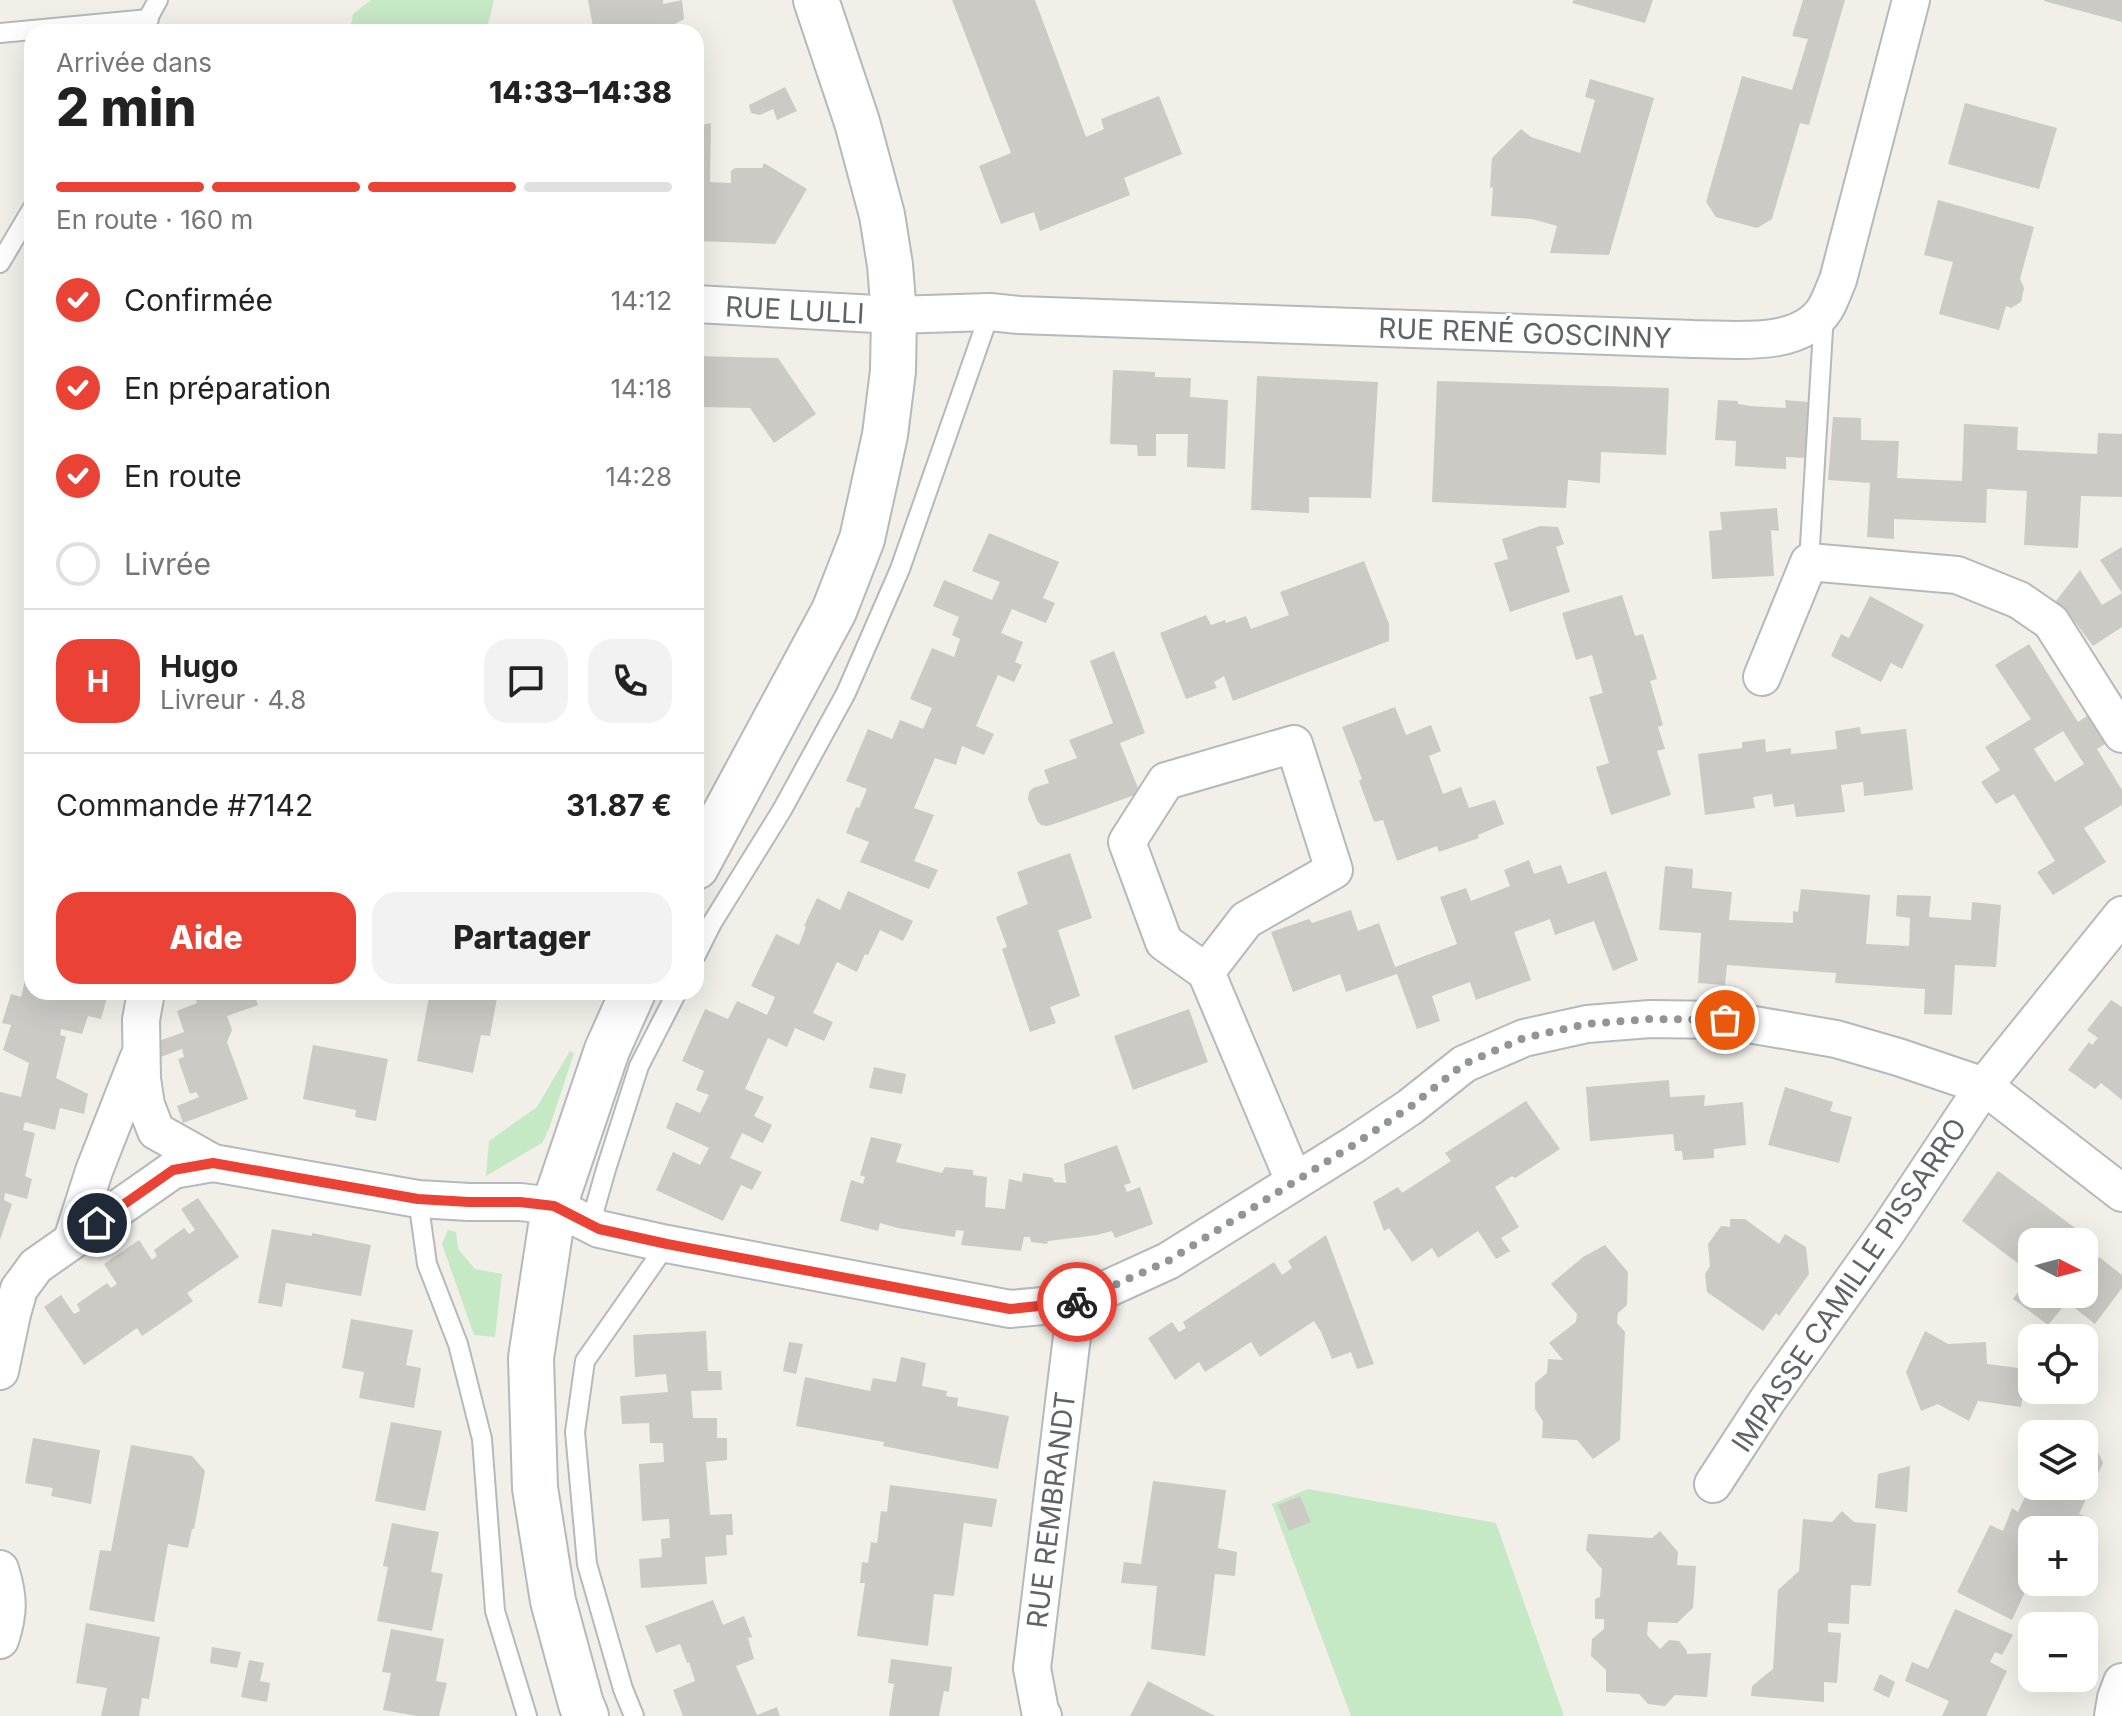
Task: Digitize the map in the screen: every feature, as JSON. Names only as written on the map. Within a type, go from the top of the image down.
[{"type":"street","points":[[704,852],[834,611],[862,539],[882,453],[893,371],[894,315],[882,215],[857,122],[816,0]]},
{"type":"street","points":[[1825,309],[1838,280],[1911,0]]},
{"type":"street","name":"RUE LULLI","points":[[704,304],[894,315]]},
{"type":"street","name":"RUE RENÉ GOSCINNY","points":[[894,315],[990,312],[1646,337],[1774,339],[1811,325],[1825,309]]},
{"type":"street","points":[[1762,677],[1809,562],[1957,575],[2019,600],[2051,622],[2122,734]]},
{"type":"street","points":[[1206,972],[1246,920],[1334,870],[1294,744],[1166,781],[1127,842],[1164,942],[1206,972],[1294,1181]]},
{"type":"street","name":"IMPASSE CAMILLE PISSARRO","points":[[1713,1484],[1984,1086],[2122,915]]},
{"type":"street","points":[[145,1000],[141,1020],[142,1079],[146,1105],[156,1131],[213,1163],[418,1199],[520,1202],[572,1215],[599,1229],[667,1244],[1010,1309],[1076,1303],[1168,1261],[1329,1161],[1410,1107],[1464,1064],[1524,1038],[1587,1024],[1650,1019],[1725,1020],[1836,1039],[1898,1057],[1984,1086],[2122,1193]]},
{"type":"street","points":[[586,1716],[553,1601],[535,1488],[531,1358],[572,1215],[607,1050],[629,1000]]},
{"type":"street","points":[[72,1240],[94,1171],[140,1054]]},
{"type":"street","points":[[0,1371],[19,1289],[36,1266],[173,1170],[213,1163]]},
{"type":"street","name":"RUE REMBRANDT","points":[[1043,1716],[1032,1668],[1076,1303]]},
{"type":"street","points":[[0,1569],[6,1588],[8,1613],[0,1640]]},
{"type":"street","points":[[2113,1716],[2122,1682]]},
{"type":"lane","points":[[145,24],[158,0]]},
{"type":"lane","points":[[0,33],[24,32]]},
{"type":"lane","points":[[0,263],[24,222]]},
{"type":"lane","points":[[1809,562],[1825,309]]},
{"type":"lane","points":[[704,939],[782,810],[846,693],[900,569],[990,312]]},
{"type":"lane","points":[[572,1215],[607,1166],[639,1066],[673,1000]]},
{"type":"lane","points":[[418,1199],[427,1264],[458,1344],[482,1439],[495,1611],[527,1716]]},
{"type":"lane","points":[[634,1716],[623,1689],[587,1564],[575,1432],[585,1361],[667,1244]]},
{"type":"green space","points":[[371,0],[494,0],[488,24],[351,24],[353,14]]},
{"type":"green space","points":[[570,1051],[574,1053],[542,1143],[486,1176],[489,1141],[537,1107]]},
{"type":"green space","points":[[448,1230],[456,1232],[458,1249],[475,1269],[502,1274],[495,1337],[474,1335],[442,1244]]},
{"type":"green space","points":[[1308,1489],[1496,1523],[1564,1716],[1351,1716],[1272,1504]]},
{"type":"building","points":[[588,0],[663,0],[663,4],[682,0],[684,19],[675,24],[592,24]]},
{"type":"building","points":[[952,0],[1035,0],[1086,137],[1104,129],[1101,119],[1159,96],[1182,154],[1124,178],[1130,195],[1040,231],[1034,212],[1001,224],[979,166],[1011,153]]},
{"type":"building","points":[[1574,0],[1653,0],[1645,23],[1572,3]]},
{"type":"building","points":[[1803,0],[1845,0],[1809,125],[1800,123],[1772,219],[1757,228],[1716,217],[1706,202],[1742,76],[1792,90],[1808,39],[1792,36]]},
{"type":"building","points":[[2122,0],[2122,22],[2044,1]]},
{"type":"building","points":[[1590,79],[1654,98],[1609,255],[1550,253],[1557,226],[1532,219],[1491,216],[1492,158],[1521,129],[1531,137],[1580,153],[1595,100],[1585,97]]},
{"type":"building","points":[[785,87],[797,111],[777,120],[773,109],[760,115],[751,113],[749,105]]},
{"type":"building","points":[[1965,103],[2057,128],[2039,189],[1948,164]]},
{"type":"building","points":[[711,123],[710,182],[731,183],[731,171],[735,168],[762,168],[764,163],[807,189],[775,244],[704,241],[704,124]]},
{"type":"building","points":[[1938,200],[2034,227],[2020,279],[2024,288],[2021,302],[2011,308],[2006,306],[1999,330],[1939,314],[1953,262],[1924,255]]},
{"type":"building","points":[[704,356],[778,358],[816,414],[774,443],[750,408],[704,407]]},
{"type":"building","points":[[1113,370],[1155,372],[1155,377],[1191,378],[1190,397],[1228,400],[1225,469],[1187,467],[1188,434],[1156,434],[1156,456],[1138,456],[1137,445],[1110,444]]},
{"type":"building","points":[[1257,376],[1378,382],[1371,498],[1309,497],[1309,513],[1251,510]]},
{"type":"building","points":[[1437,381],[1669,388],[1666,455],[1601,452],[1600,483],[1568,480],[1566,508],[1432,502]]},
{"type":"building","points":[[1718,400],[1786,408],[1785,400],[1809,402],[1806,458],[1786,457],[1786,469],[1735,466],[1736,441],[1715,440]]},
{"type":"building","points":[[1833,417],[1861,418],[1861,440],[1899,441],[1897,478],[1962,481],[1964,424],[2018,427],[2017,450],[2097,454],[2098,433],[2122,434],[2122,497],[2081,496],[2078,548],[2024,545],[2027,491],[1987,489],[1986,523],[1894,519],[1894,539],[1867,537],[1870,483],[1828,480]]},
{"type":"building","points":[[1777,508],[1779,531],[1771,530],[1774,576],[1712,579],[1709,531],[1722,530],[1720,512]]},
{"type":"building","points":[[1540,526],[1558,527],[1564,544],[1556,547],[1570,592],[1510,612],[1494,563],[1508,559],[1502,539]]},
{"type":"building","points":[[989,533],[1059,562],[1043,598],[1055,603],[1046,623],[1012,609],[1001,633],[1023,642],[1015,662],[1022,665],[1014,682],[998,675],[976,726],[994,734],[984,755],[962,746],[956,765],[935,758],[914,808],[934,815],[914,861],[938,870],[929,889],[860,862],[869,842],[846,833],[867,789],[846,781],[868,729],[892,739],[900,720],[923,729],[932,708],[910,699],[932,648],[954,657],[960,639],[952,635],[959,617],[933,606],[944,580],[992,600],[1000,582],[972,571]]},
{"type":"building","points":[[2122,547],[2122,593],[2100,560]]},
{"type":"building","points":[[1364,561],[1389,624],[1389,641],[1233,701],[1224,676],[1214,682],[1217,688],[1186,699],[1160,633],[1206,615],[1211,625],[1246,616],[1251,629],[1289,615],[1280,592]]},
{"type":"building","points":[[2080,570],[2102,605],[2122,593],[2122,627],[2093,646],[2056,601]]},
{"type":"building","points":[[1622,595],[1635,636],[1643,634],[1657,679],[1650,681],[1663,725],[1658,727],[1665,749],[1657,751],[1671,795],[1611,815],[1596,767],[1609,763],[1589,697],[1603,693],[1592,655],[1576,660],[1562,613]]},
{"type":"building","points":[[1870,596],[1924,625],[1902,669],[1891,663],[1881,682],[1831,656],[1841,634],[1849,638]]},
{"type":"building","points":[[2029,644],[2078,722],[2090,714],[2107,743],[2097,749],[2122,790],[2122,805],[2084,828],[2106,862],[2053,895],[2037,872],[2055,861],[2014,794],[1996,804],[1981,782],[2000,770],[1985,747],[2031,719],[1995,665]],"holes":[[[2063,731],[2084,764],[2055,782],[2034,749]]]},
{"type":"building","points":[[1114,651],[1145,733],[1120,743],[1140,793],[1063,821],[1041,825],[1028,799],[1033,788],[1049,783],[1044,770],[1077,758],[1069,740],[1113,723],[1090,661]]},
{"type":"building","points":[[1395,707],[1406,735],[1431,725],[1441,751],[1429,756],[1443,794],[1461,787],[1469,808],[1495,800],[1504,824],[1478,835],[1479,838],[1439,852],[1437,846],[1397,861],[1383,820],[1374,822],[1342,727]]},
{"type":"building","points":[[1860,727],[1861,734],[1906,729],[1913,790],[1864,796],[1863,782],[1841,785],[1845,812],[1796,817],[1794,804],[1774,807],[1772,794],[1753,797],[1755,808],[1705,815],[1698,754],[1742,748],[1742,742],[1765,739],[1766,752],[1791,748],[1791,754],[1837,749],[1835,731]]},
{"type":"building","points":[[1070,853],[1092,918],[1058,930],[1080,996],[1050,1007],[1056,1023],[1030,1032],[1002,949],[1007,947],[996,917],[1028,904],[1017,872]]},
{"type":"building","points":[[1529,860],[1534,874],[1561,865],[1568,884],[1606,871],[1638,960],[1613,971],[1594,921],[1555,935],[1550,919],[1514,932],[1531,980],[1476,1000],[1470,982],[1432,996],[1440,1021],[1417,1029],[1397,974],[1346,992],[1340,974],[1293,992],[1271,932],[1309,919],[1312,923],[1351,910],[1358,931],[1379,923],[1395,967],[1457,944],[1440,897],[1466,888],[1471,901],[1510,886],[1504,870]]},
{"type":"building","points":[[1665,866],[1693,869],[1692,888],[1732,892],[1729,920],[1793,923],[1793,911],[1798,912],[1801,889],[1870,895],[1866,944],[1909,946],[1910,918],[1896,916],[1897,895],[1931,896],[1929,917],[1971,920],[1972,902],[2001,905],[1996,967],[1955,965],[1952,1015],[1924,1014],[1925,989],[1835,983],[1836,973],[1727,965],[1725,985],[1698,983],[1701,933],[1659,930]]},
{"type":"building","points":[[848,891],[913,921],[903,941],[880,930],[857,972],[837,962],[813,1013],[833,1022],[824,1041],[795,1028],[787,1047],[768,1038],[745,1089],[764,1097],[754,1116],[772,1125],[763,1143],[742,1133],[730,1158],[762,1172],[752,1190],[741,1185],[723,1221],[656,1190],[673,1152],[700,1165],[709,1148],[666,1128],[676,1102],[700,1113],[709,1095],[696,1090],[704,1071],[682,1061],[705,1009],[728,1019],[737,1001],[767,1015],[775,997],[751,986],[776,934],[799,945],[817,898],[840,910]]},
{"type":"building","points":[[24,985],[24,1000],[106,1000],[101,1019],[88,1016],[82,1034],[61,1029],[60,1035],[66,1037],[56,1078],[88,1094],[84,1114],[60,1108],[55,1130],[25,1122],[23,1130],[35,1133],[25,1176],[32,1179],[27,1199],[5,1193],[4,1200],[12,1204],[0,1240],[0,1092],[21,1097],[29,1063],[3,1050],[11,1025],[2,1023],[11,994],[21,997]]},
{"type":"building","points":[[196,1000],[256,1000],[258,1005],[227,1016],[232,1030],[227,1042],[248,1099],[183,1123],[177,1106],[199,1097],[196,1092],[190,1094],[178,1059],[184,1057],[182,1049],[158,1058],[153,1043],[184,1032],[177,1011],[197,1003]]},
{"type":"building","points":[[428,1000],[497,1000],[490,1036],[481,1035],[473,1073],[417,1061]]},
{"type":"building","points":[[2111,1000],[2122,1007],[2122,1100],[2101,1083],[2095,1089],[2068,1070],[2089,1042],[2092,1045],[2098,1038],[2087,1030]]},
{"type":"building","points":[[1189,1009],[1208,1062],[1133,1090],[1114,1036]]},
{"type":"building","points":[[313,1045],[388,1059],[376,1121],[355,1117],[356,1110],[303,1099]]},
{"type":"building","points":[[874,1067],[906,1074],[902,1094],[869,1088]]},
{"type":"building","points":[[1669,1080],[1670,1097],[1705,1095],[1704,1106],[1743,1102],[1746,1145],[1714,1149],[1714,1158],[1683,1160],[1682,1151],[1675,1151],[1673,1134],[1590,1141],[1586,1087]]},
{"type":"building","points":[[1785,1087],[1833,1102],[1830,1111],[1852,1117],[1839,1163],[1768,1145]]},
{"type":"building","points":[[1526,1101],[1560,1149],[1495,1187],[1519,1227],[1501,1238],[1510,1251],[1496,1259],[1478,1231],[1438,1258],[1432,1248],[1412,1262],[1389,1228],[1384,1231],[1373,1202],[1398,1187],[1402,1193],[1451,1161],[1445,1153]]},
{"type":"building","points":[[871,1137],[902,1144],[896,1162],[942,1173],[945,1167],[973,1170],[973,1175],[987,1177],[985,1207],[1005,1209],[1009,1179],[1022,1182],[1023,1173],[1066,1183],[1064,1164],[1117,1145],[1131,1183],[1124,1185],[1127,1192],[1140,1187],[1153,1224],[1115,1238],[1112,1231],[1048,1241],[1047,1244],[1031,1242],[1030,1237],[1024,1237],[1021,1251],[961,1245],[964,1231],[956,1230],[955,1237],[880,1223],[878,1231],[840,1221],[851,1180],[863,1184],[865,1177],[860,1175]]},
{"type":"building","points":[[1998,1171],[2075,1228],[2018,1228],[2018,1263],[1962,1221]]},
{"type":"building","points":[[198,1198],[239,1257],[187,1293],[193,1301],[142,1336],[137,1328],[84,1365],[44,1307],[61,1295],[74,1314],[80,1311],[77,1304],[107,1283],[111,1288],[117,1284],[104,1264],[139,1240],[152,1260],[157,1256],[154,1250],[184,1228],[189,1234],[195,1230],[181,1209]]},
{"type":"building","points":[[1730,1219],[1745,1219],[1779,1244],[1785,1234],[1806,1247],[1809,1274],[1779,1316],[1776,1313],[1763,1331],[1707,1292],[1705,1274],[1710,1266],[1708,1244],[1721,1226],[1730,1227]]},
{"type":"building","points":[[272,1229],[312,1236],[312,1233],[371,1245],[361,1296],[286,1283],[282,1307],[258,1303]]},
{"type":"building","points":[[1326,1235],[1374,1364],[1357,1369],[1351,1352],[1332,1359],[1314,1321],[1260,1357],[1251,1342],[1205,1372],[1199,1362],[1175,1380],[1148,1338],[1172,1322],[1179,1332],[1186,1328],[1183,1322],[1274,1262],[1282,1275],[1292,1268],[1288,1261]]},
{"type":"building","points":[[1605,1245],[1628,1272],[1627,1305],[1618,1313],[1617,1323],[1625,1332],[1620,1440],[1593,1459],[1577,1440],[1542,1438],[1543,1421],[1535,1409],[1535,1383],[1547,1373],[1548,1359],[1563,1360],[1549,1343],[1576,1322],[1577,1314],[1551,1284],[1583,1257]]},
{"type":"building","points":[[2099,1257],[2122,1275],[2122,1288],[2095,1324],[2075,1308],[2098,1308]]},
{"type":"building","points":[[2025,1308],[2062,1308],[2047,1324]]},
{"type":"building","points":[[351,1319],[413,1330],[406,1365],[421,1368],[414,1408],[359,1398],[364,1372],[342,1368]]},
{"type":"building","points":[[706,1331],[708,1371],[721,1371],[722,1390],[691,1391],[693,1418],[717,1418],[717,1438],[727,1438],[727,1460],[706,1462],[710,1515],[732,1514],[733,1535],[726,1535],[727,1555],[705,1557],[707,1584],[641,1588],[639,1559],[662,1557],[661,1539],[670,1538],[669,1519],[642,1521],[639,1464],[664,1462],[663,1443],[650,1443],[649,1423],[622,1424],[620,1396],[668,1392],[666,1374],[635,1377],[633,1335]]},
{"type":"building","points":[[1925,1331],[1948,1344],[1986,1342],[1987,1364],[2018,1368],[2018,1404],[2021,1404],[2021,1407],[1978,1401],[1969,1421],[1938,1404],[1921,1411],[1906,1372]]},
{"type":"building","points":[[789,1342],[803,1344],[796,1374],[783,1371]]},
{"type":"building","points":[[901,1357],[926,1363],[922,1386],[947,1391],[946,1396],[958,1398],[957,1406],[1009,1416],[998,1469],[883,1446],[884,1442],[796,1426],[805,1377],[870,1391],[873,1378],[896,1382]]},
{"type":"building","points":[[391,1422],[442,1431],[425,1511],[375,1501]]},
{"type":"building","points":[[33,1438],[100,1450],[91,1504],[51,1496],[53,1488],[25,1483]]},
{"type":"building","points":[[131,1445],[192,1456],[205,1471],[188,1548],[168,1544],[154,1622],[89,1610],[100,1550],[111,1551]]},
{"type":"building","points":[[2098,1452],[2103,1463],[2098,1474]]},
{"type":"building","points":[[1910,1466],[1907,1512],[1875,1508],[1878,1474]]},
{"type":"building","points":[[1153,1481],[1226,1490],[1218,1548],[1237,1552],[1235,1576],[1215,1574],[1205,1656],[1151,1649],[1157,1586],[1121,1583],[1124,1562],[1141,1564]]},
{"type":"building","points":[[890,1485],[997,1499],[992,1527],[964,1523],[954,1596],[934,1594],[928,1646],[857,1636],[865,1583],[860,1583],[862,1562],[868,1563],[871,1542],[877,1543],[881,1511],[887,1512]]},
{"type":"building","points":[[1300,1496],[1311,1522],[1289,1531],[1278,1505]]},
{"type":"building","points":[[2024,1500],[2086,1500],[2079,1514],[2085,1516],[2018,1516],[2018,1596],[2023,1596],[2012,1620],[1957,1592],[1990,1525],[2003,1531],[2012,1508],[2018,1512]]},
{"type":"building","points":[[1842,1511],[1854,1522],[1876,1524],[1871,1586],[1851,1585],[1849,1624],[1828,1623],[1828,1632],[1841,1633],[1837,1683],[1824,1682],[1824,1702],[1751,1696],[1752,1686],[1773,1669],[1778,1590],[1799,1571],[1803,1519],[1832,1522]]},
{"type":"building","points":[[392,1523],[439,1532],[431,1572],[443,1574],[432,1631],[377,1621],[388,1567],[383,1566]]},
{"type":"building","points":[[1660,1531],[1678,1552],[1677,1565],[1696,1566],[1693,1608],[1677,1623],[1648,1622],[1647,1635],[1660,1649],[1669,1640],[1679,1641],[1687,1654],[1711,1653],[1707,1697],[1675,1695],[1665,1706],[1648,1704],[1639,1694],[1606,1692],[1606,1670],[1591,1656],[1592,1639],[1604,1629],[1604,1619],[1595,1619],[1595,1599],[1600,1597],[1602,1569],[1586,1550],[1588,1534],[1652,1538]]},
{"type":"building","points":[[713,1600],[723,1625],[744,1616],[752,1637],[748,1638],[754,1659],[736,1666],[757,1715],[777,1707],[780,1716],[683,1716],[673,1690],[695,1681],[689,1662],[680,1644],[656,1653],[645,1626]]},
{"type":"building","points":[[1955,1609],[2013,1635],[2002,1655],[1995,1652],[1990,1662],[2007,1671],[1986,1716],[1942,1716],[1949,1701],[1905,1681],[1912,1662],[1928,1669]]},
{"type":"building","points":[[86,1623],[160,1637],[149,1699],[142,1698],[139,1716],[101,1716],[107,1688],[76,1683]]},
{"type":"building","points":[[391,1629],[444,1639],[436,1681],[447,1683],[439,1716],[383,1710],[391,1673],[382,1672]]},
{"type":"building","points":[[212,1647],[241,1652],[237,1668],[210,1663]]},
{"type":"building","points":[[891,1659],[952,1667],[949,1692],[944,1691],[939,1716],[889,1716],[894,1684],[888,1683]]},
{"type":"building","points":[[249,1660],[264,1663],[260,1681],[270,1683],[267,1702],[241,1697]]},
{"type":"building","points":[[1880,1674],[1895,1682],[1889,1698],[1873,1690]]},
{"type":"building","points":[[1148,1681],[1215,1716],[1130,1716]]},
{"type":"way so far","points":[[1077,1302],[1168,1261],[1355,1144],[1410,1107],[1464,1064],[1524,1038],[1587,1024],[1650,1019],[1725,1020]]},
{"type":"route","points":[[97,1223],[173,1170],[213,1163],[418,1199],[554,1206],[599,1229],[1010,1309],[1077,1302]]}]
